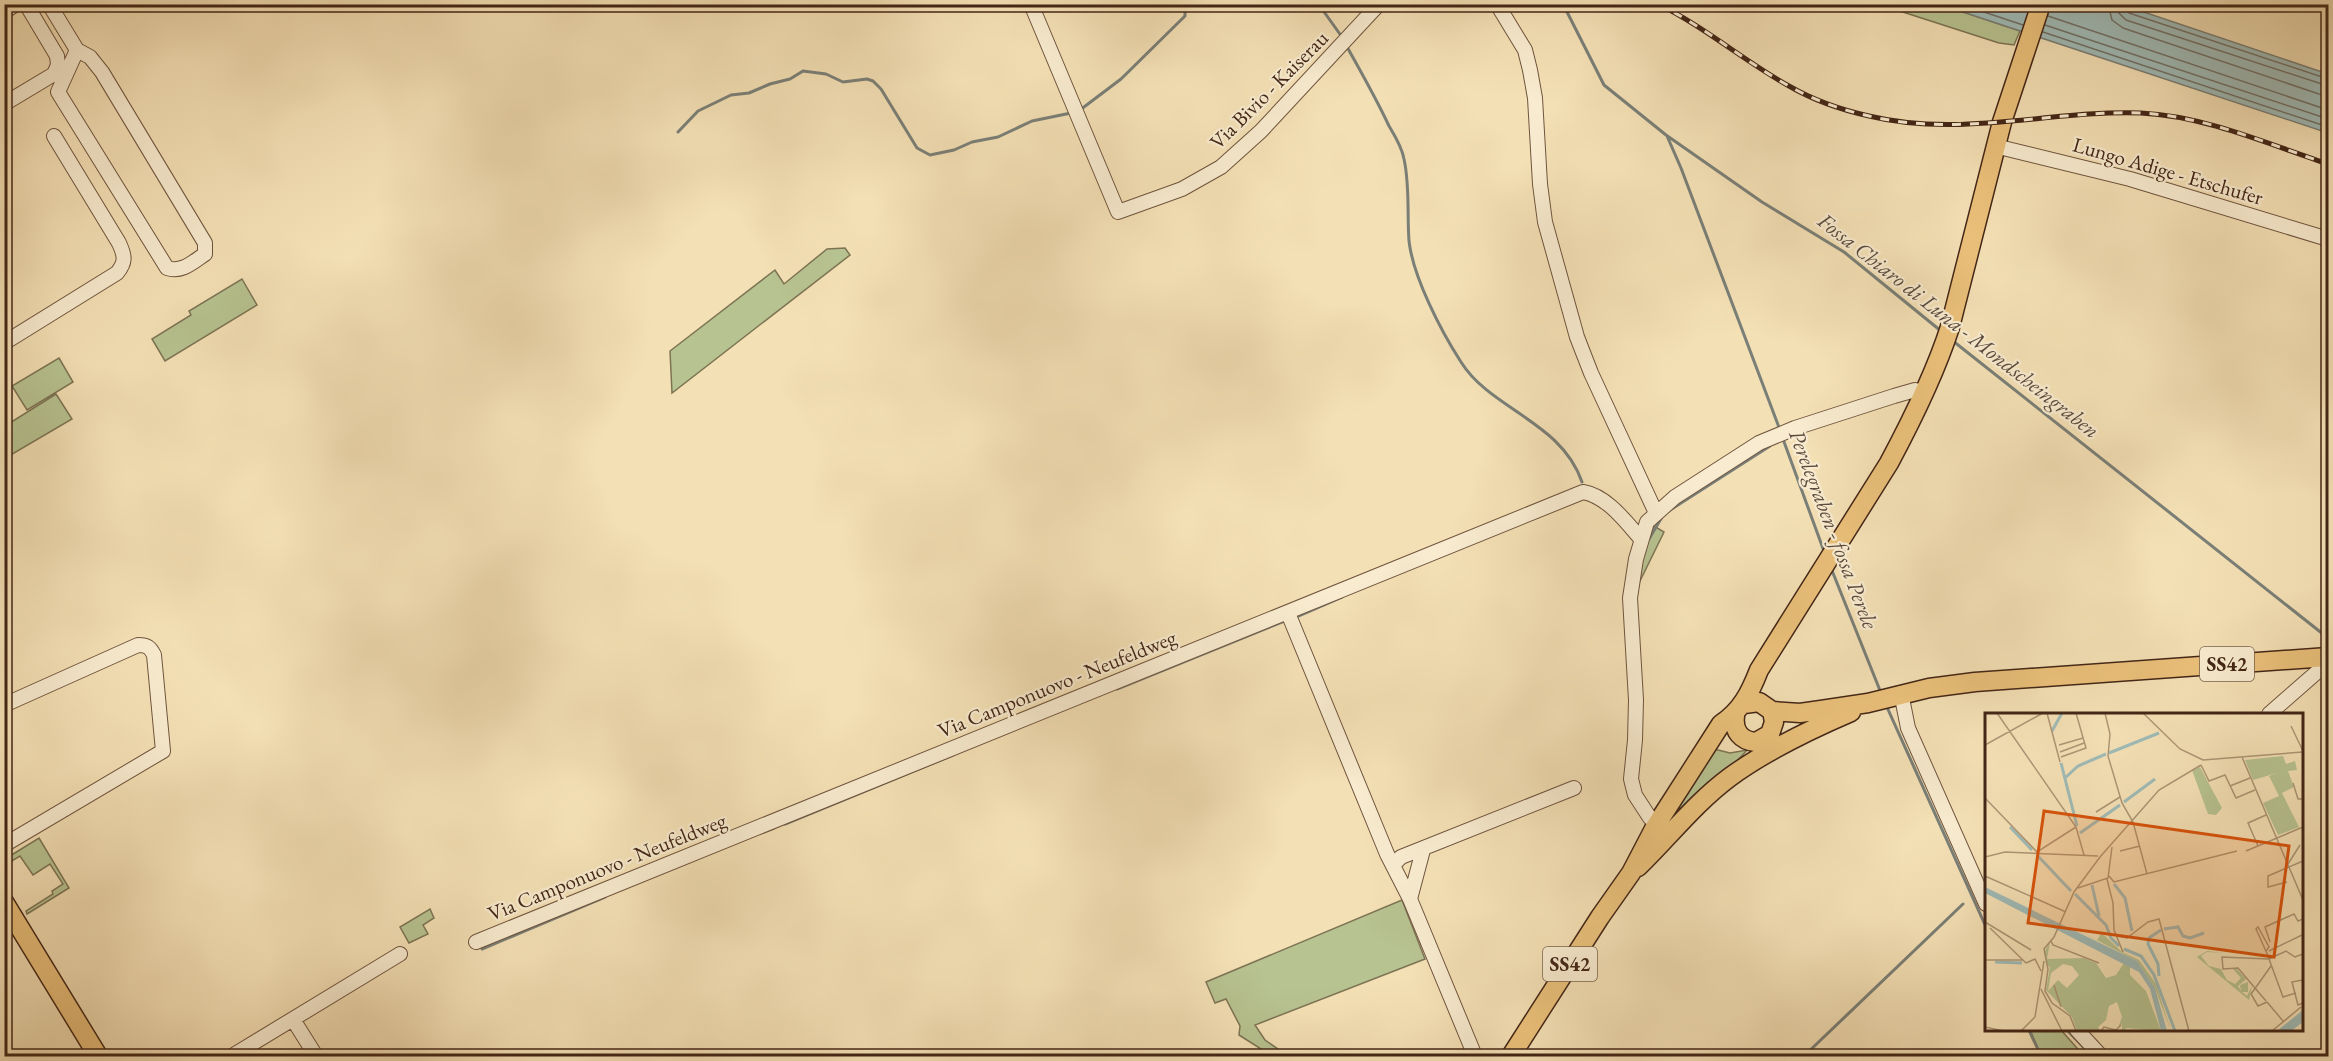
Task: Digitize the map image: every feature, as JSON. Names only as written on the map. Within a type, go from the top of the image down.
[{"type":"main road","points":[[1756,742],[1748,741],[1737,733],[1734,726],[1740,710],[1768,655],[1889,463],[1944,346],[1995,146],[2041,4]]},
{"type":"main road","points":[[1768,655],[1765,678],[1771,715]]},
{"type":"main road","name":"SS42","points":[[1510,1056],[1631,873],[1655,827],[1721,724],[1740,710],[1759,702],[1771,715],[1813,722],[1878,700],[1975,682],[2328,657]]},
{"type":"main road","name":"SS42","points":[[1631,873],[1657,849],[1686,816],[1730,777],[1806,732],[1878,700]]},
{"type":"main road","name":"SS42","points":[[1730,777],[1756,742],[1765,739],[1771,715]]},
{"type":"main road","points":[[4,902],[98,1056]]},
{"type":"street","points":[[4,12],[16,4]]},
{"type":"street","points":[[4,104],[54,74],[58,65],[57,56],[26,4]]},
{"type":"street","points":[[50,4],[76,50],[90,57],[102,72],[205,243],[205,254],[185,267],[174,270],[167,268],[58,92],[76,50]]},
{"type":"street","name":"Via Bivio - Kaiserau","points":[[1031,4],[1118,212],[1182,189],[1221,167],[1261,131],[1379,4]]},
{"type":"street","points":[[1497,4],[1525,50],[1530,70],[1535,98],[1540,184],[1545,222],[1576,337],[1656,513]]},
{"type":"street","points":[[4,343],[117,273],[123,265],[125,255],[119,243],[54,136]]},
{"type":"street","name":"Lungo Adige - Etschufer","points":[[1995,146],[2130,179],[2328,239]]},
{"type":"street","points":[[1650,818],[1635,795],[1630,779],[1635,740],[1636,700],[1630,598],[1636,559],[1647,522],[1675,497],[1759,443],[1894,396],[1916,390],[1923,392]]},
{"type":"street","name":"Via Camponuovo - Neufeldweg","points":[[476,942],[1290,617],[1584,492],[1605,501],[1641,539]]},
{"type":"street","points":[[1290,617],[1475,1056]]},
{"type":"street","points":[[4,705],[138,645],[143,645],[150,648],[154,655],[163,750],[4,845]]},
{"type":"street","points":[[2270,713],[2317,672],[2328,670]]},
{"type":"street","points":[[1878,700],[1908,728],[1985,902]]},
{"type":"street","points":[[1393,865],[1401,857],[1574,788]]},
{"type":"street","points":[[1410,899],[1423,850]]},
{"type":"street","points":[[232,1056],[294,1021],[400,954]]},
{"type":"street","points":[[294,1021],[316,1056]]},
{"type":"street","points":[[2079,1031],[2101,1056]]},
{"type":"green space","points":[[1881,5],[1942,5],[2020,31],[2014,45],[1999,43]]},
{"type":"green space","points":[[845,248],[850,255],[672,393],[670,351],[775,270],[784,284],[827,249]]},
{"type":"green space","points":[[242,279],[257,305],[165,361],[152,339],[191,315],[189,311]]},
{"type":"green space","points":[[59,358],[73,382],[27,410],[12,386]]},
{"type":"green space","points":[[56,394],[72,419],[9,456],[5,449],[5,426]]},
{"type":"green space","points":[[1654,526],[1664,532],[1640,581],[1634,577],[1646,540]]},
{"type":"green space","points":[[1714,749],[1730,753],[1747,750],[1730,769],[1678,814],[1674,811]]},
{"type":"green space","points":[[39,838],[69,888],[27,914],[26,911],[53,894],[52,891],[63,884],[50,864],[33,875],[20,856],[5,865],[5,859]]},
{"type":"green space","points":[[1402,900],[1425,959],[1255,1025],[1265,1040],[1288,1056],[1272,1056],[1239,1035],[1240,1026],[1226,999],[1215,1003],[1206,982]]},
{"type":"green space","points":[[430,909],[434,918],[423,925],[428,934],[409,943],[400,927]]},
{"type":"green space","points":[[2030,1031],[2062,1031],[2084,1056],[2041,1056]]},
{"type":"water","points":[[1942,5],[2123,5],[2328,74],[2328,133]]},
{"type":"waterway","points":[[1080,110],[1121,79],[1185,16],[1185,4]]},
{"type":"waterway","points":[[1316,4],[1342,37]]},
{"type":"waterway","name":"Fossa Chiaro di Luna - Mondscheingraben","points":[[1563,4],[1604,85],[1666,135],[1762,202],[1844,252],[1941,331]]},
{"type":"waterway","points":[[1346,45],[1402,150],[1407,179],[1409,241],[1412,255],[1422,287],[1445,335],[1461,362],[1474,378],[1558,444],[1572,461],[1582,482]]},
{"type":"waterway","points":[[678,132],[698,111],[731,95],[749,93],[790,79],[803,71],[826,74],[843,82],[867,79],[873,81],[881,89],[917,148],[930,155],[954,150],[972,142],[998,137],[1032,121],[1071,113]]},
{"type":"waterway","name":"Perelegraben - fossa Perele","points":[[1667,136],[1780,430]]},
{"type":"waterway","name":"Fossa Chiaro di Luna - Mondscheingraben","points":[[1953,341],[2328,638]]},
{"type":"waterway","name":"Perelegraben - fossa Perele","points":[[1783,439],[1825,554]]},
{"type":"waterway","points":[[1667,512],[1770,446]]},
{"type":"waterway","points":[[1649,539],[1662,517]]},
{"type":"waterway","name":"Perelegraben - fossa Perele","points":[[1831,568],[1881,693]]},
{"type":"waterway","points":[[1296,617],[1342,597]]},
{"type":"waterway","points":[[1117,689],[1287,620]]},
{"type":"waterway","name":"Perelegraben - fossa Perele","points":[[1886,705],[1985,925]]},
{"type":"waterway","points":[[785,824],[953,755]]},
{"type":"waterway","points":[[761,833],[774,828]]},
{"type":"waterway","points":[[482,949],[605,897]]},
{"type":"waterway","points":[[1804,1056],[1963,904]]},
{"type":"waterway","name":"Perelegraben - fossa Perele","points":[[2029,1031],[2041,1056]]},
{"type":"waterway","points":[[2068,1031],[2092,1056]]},
{"type":"railway","points":[[1658,4],[1692,23],[1798,91],[1848,111],[1903,122],[1937,124],[2005,122],[2107,113],[2165,115],[2236,132],[2328,164]]}]
